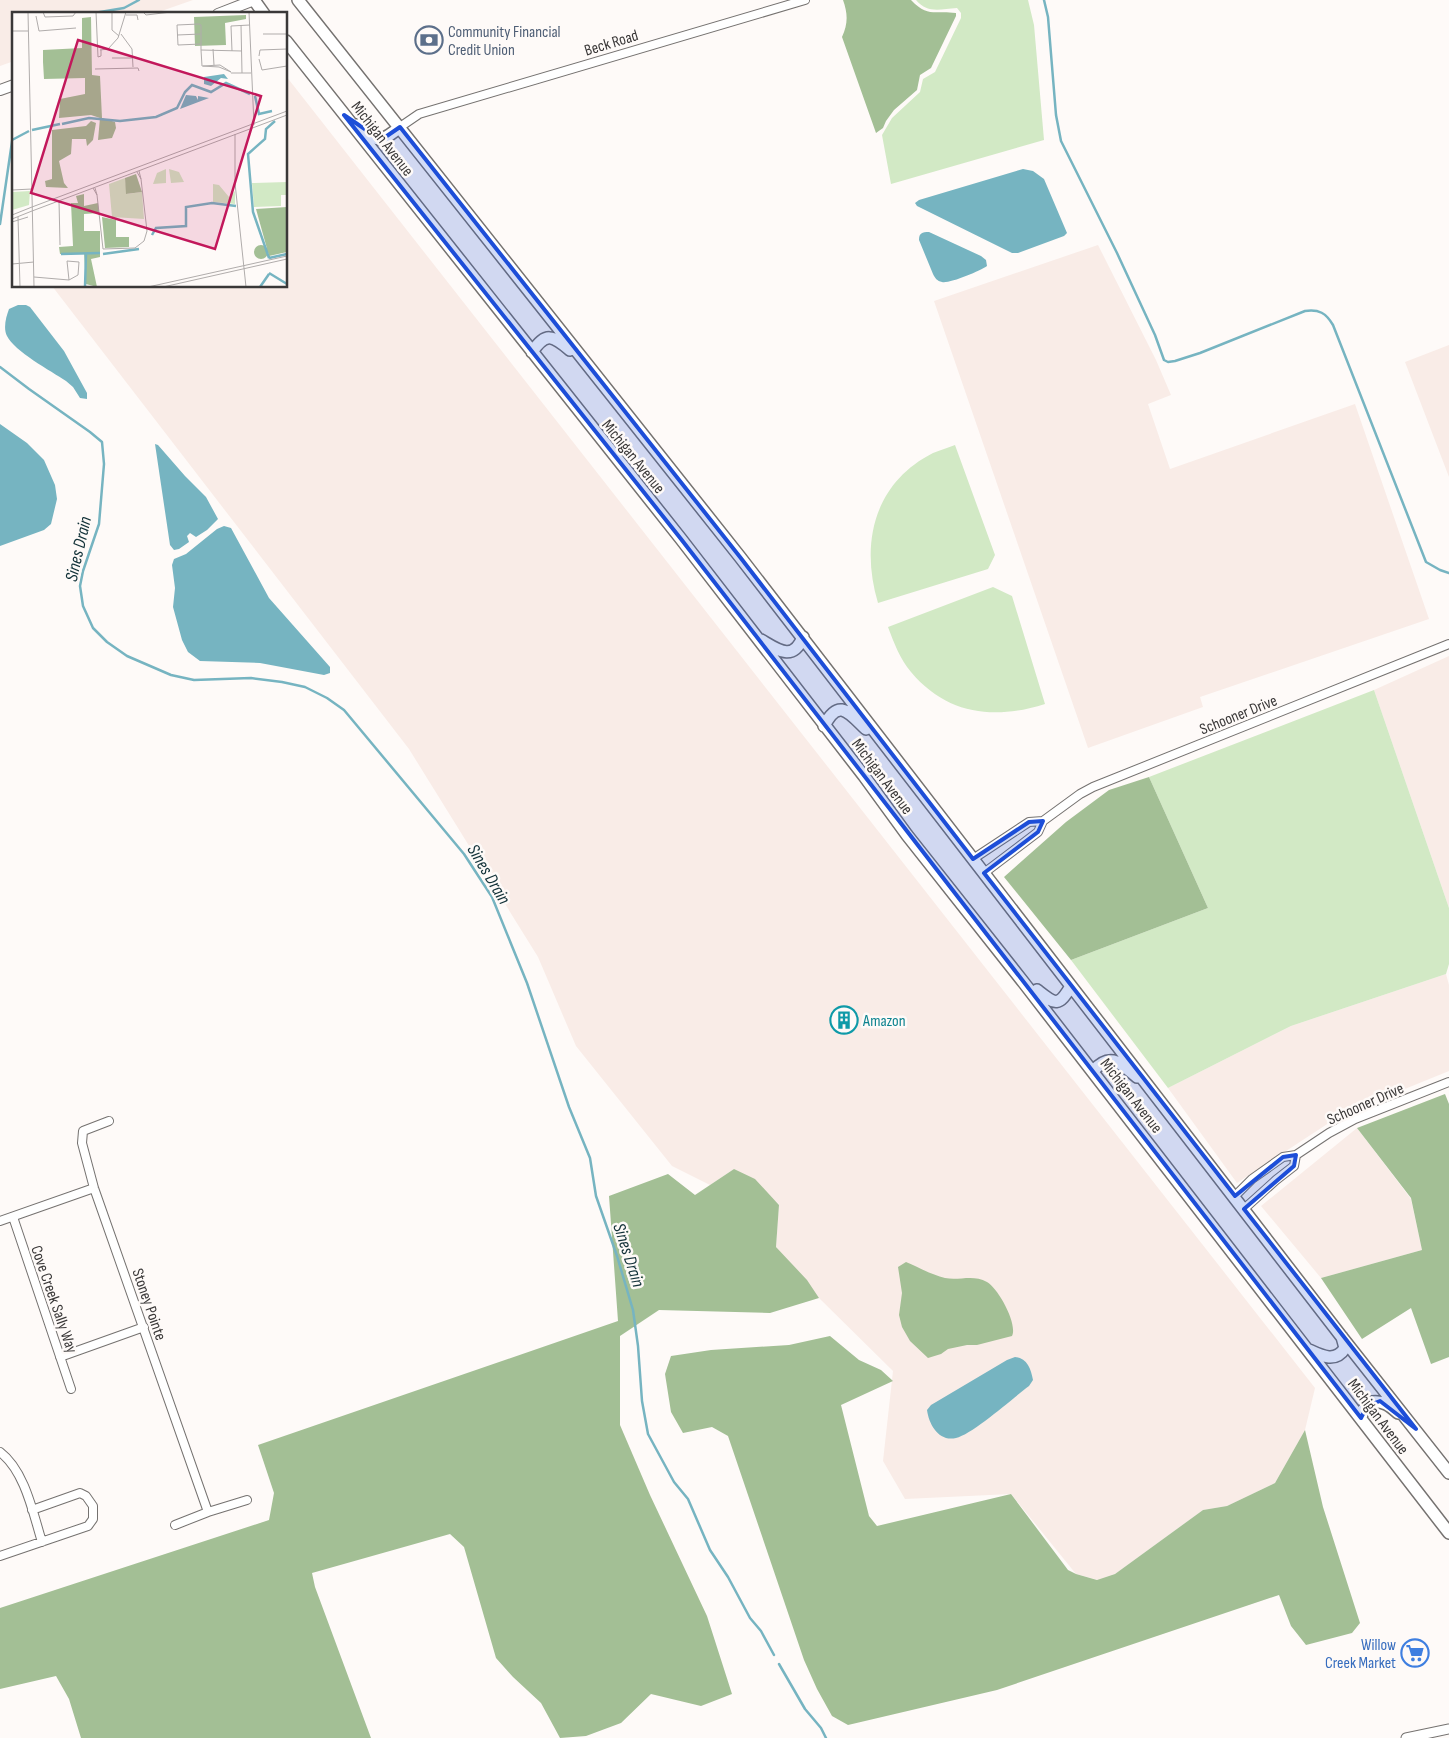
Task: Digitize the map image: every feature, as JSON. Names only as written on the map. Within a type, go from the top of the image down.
[{"type":"main road","points":[[223,12],[254,0],[263,12]]},
{"type":"main road","name":"Michigan Avenue","points":[[298,0],[803,637],[895,759],[1449,1473]]},
{"type":"main road","name":"Michigan Avenue","points":[[288,45],[681,539],[864,776],[907,835],[1093,1071],[1449,1533]]},
{"type":"main road","points":[[0,90],[12,86]]},
{"type":"main road","points":[[344,115],[374,138],[381,140],[387,138],[400,127]]},
{"type":"main road","points":[[532,352],[544,338],[556,338],[590,367]]},
{"type":"main road","points":[[756,637],[786,652],[797,648],[803,637]]},
{"type":"main road","points":[[824,726],[830,714],[835,711],[842,710],[848,712],[895,759]]},
{"type":"main road","points":[[1024,983],[1038,991],[1048,1000],[1054,1002],[1065,996],[1071,986]]},
{"type":"main road","points":[[1093,1071],[1099,1064],[1107,1060],[1114,1060],[1154,1091]]},
{"type":"main road","points":[[1306,1348],[1326,1357],[1336,1356],[1344,1348],[1342,1336]]},
{"type":"main road","points":[[1361,1418],[1366,1406],[1372,1402],[1380,1402],[1388,1404],[1416,1429]]},
{"type":"street","name":"Beck Road","points":[[400,127],[419,114],[805,0]]},
{"type":"street","name":"Schooner Drive","points":[[984,873],[1038,832],[1043,821],[1080,794],[1094,787],[1449,644]]},
{"type":"street","name":"Schooner Drive","points":[[973,859],[1029,822],[1043,821]]},
{"type":"street","name":"Schooner Drive","points":[[1235,1196],[1252,1179],[1283,1157],[1296,1155],[1329,1133],[1355,1119],[1449,1082]]},
{"type":"street","name":"Stoney Pointe","points":[[109,1121],[83,1131],[82,1143],[94,1188],[208,1512]]},
{"type":"street","name":"Schooner Drive","points":[[1244,1209],[1294,1166],[1296,1155]]},
{"type":"street","points":[[0,1221],[94,1188]]},
{"type":"street","name":"Cove Creek Sally Way","points":[[13,1217],[71,1389]]},
{"type":"street","points":[[60,1357],[144,1327]]},
{"type":"street","points":[[0,1452],[14,1466],[22,1481],[42,1542]]},
{"type":"street","points":[[0,1556],[88,1526],[93,1519],[93,1506],[86,1496],[80,1493],[32,1510]]},
{"type":"street","points":[[175,1525],[208,1512],[248,1500]]},
{"type":"street","points":[[1406,1738],[1449,1729]]},
{"type":"highlighted area","points":[[344,115],[381,140],[400,127],[740,557],[973,859],[1029,822],[1043,821],[1038,832],[984,873],[1235,1196],[1283,1157],[1296,1155],[1294,1166],[1244,1209],[1416,1429],[1380,1401],[1367,1406],[1361,1418],[681,539]]},
{"type":"shaded area","points":[[0,0],[193,0],[159,12],[12,12],[12,62],[0,66]]},
{"type":"shaded area","points":[[288,79],[1315,1388],[1305,1430],[1275,1483],[1227,1506],[1203,1510],[1115,1574],[1098,1580],[1076,1574],[1011,1494],[905,1499],[883,1461],[893,1371],[819,1298],[776,1247],[779,1204],[734,1169],[710,1185],[672,1166],[576,1046],[538,957],[409,749],[54,288],[288,288]]},
{"type":"shaded area","points":[[1098,245],[1156,360],[1171,395],[1148,404],[1170,469],[1355,404],[1429,619],[1200,697],[1203,707],[1088,748],[934,301]]},
{"type":"shaded area","points":[[1449,345],[1449,477],[1405,362]]},
{"type":"shaded area","points":[[1449,656],[1449,908],[1374,690]]},
{"type":"shaded area","points":[[1446,974],[1449,985],[1449,1071],[1341,1115],[1237,1183],[1168,1088],[1291,1026]]},
{"type":"shaded area","points":[[1357,1128],[1411,1199],[1422,1250],[1321,1278],[1261,1206]]},
{"type":"green space","points":[[843,0],[911,0],[917,6],[927,11],[956,13],[931,68],[920,75],[917,90],[894,110],[883,128],[876,133],[842,37],[847,19]]},
{"type":"green space","points":[[916,0],[1028,0],[1034,25],[1044,140],[891,184],[882,135],[892,118],[920,92],[923,79],[935,72],[961,18],[961,13],[957,8],[930,9]]},
{"type":"green space","points":[[955,445],[995,555],[988,569],[878,603],[873,581],[872,537],[877,517],[885,498],[897,481],[913,466],[933,453]]},
{"type":"green space","points":[[993,587],[1012,596],[1045,704],[1008,712],[973,710],[956,705],[940,697],[925,686],[907,667],[895,645],[888,627]]},
{"type":"green space","points":[[1374,690],[1449,908],[1449,964],[1446,974],[1291,1026],[1168,1088],[1071,960],[1208,908],[1149,777]]},
{"type":"green space","points":[[1149,777],[1208,908],[1071,960],[1004,877],[1066,822],[1109,790]]},
{"type":"green space","points":[[1445,1094],[1449,1104],[1449,1357],[1431,1364],[1411,1308],[1362,1339],[1321,1278],[1422,1250],[1411,1198],[1357,1128]]},
{"type":"green space","points":[[734,1169],[755,1179],[779,1205],[776,1247],[807,1280],[819,1298],[770,1313],[659,1310],[620,1336],[620,1425],[650,1495],[707,1616],[732,1694],[701,1706],[651,1694],[621,1723],[586,1736],[560,1738],[541,1703],[496,1658],[464,1547],[450,1534],[312,1573],[315,1587],[371,1738],[81,1738],[69,1699],[56,1676],[0,1689],[0,1608],[269,1520],[274,1493],[258,1445],[618,1321],[609,1196],[668,1174],[695,1195]]},
{"type":"green space","points":[[906,1262],[945,1278],[976,1278],[987,1282],[996,1291],[1010,1315],[1013,1330],[1012,1336],[977,1345],[948,1349],[941,1354],[928,1358],[910,1341],[902,1327],[899,1315],[902,1293],[898,1267]]},
{"type":"green space","points":[[830,1336],[859,1360],[881,1370],[893,1381],[841,1405],[869,1516],[877,1526],[1011,1494],[1068,1570],[1097,1580],[1115,1574],[1203,1510],[1227,1506],[1275,1483],[1305,1430],[1323,1507],[1360,1623],[1352,1633],[1306,1645],[1291,1626],[1279,1595],[997,1690],[848,1725],[832,1716],[804,1660],[728,1436],[712,1427],[683,1433],[671,1412],[665,1374],[671,1356],[711,1350],[789,1345]]},
{"type":"water","points":[[1023,169],[1033,171],[1044,179],[1067,233],[1064,236],[1018,253],[1012,253],[917,206],[915,203],[919,200]]},
{"type":"water","points":[[929,232],[981,256],[986,260],[987,266],[957,279],[946,282],[939,281],[933,274],[919,240],[921,233]]},
{"type":"water","points":[[18,305],[30,307],[64,351],[87,393],[87,399],[80,398],[73,387],[66,381],[25,354],[11,342],[6,333],[6,319],[9,309]]},
{"type":"water","points":[[0,424],[27,443],[44,460],[55,485],[57,499],[51,524],[44,530],[0,546]]},
{"type":"water","points":[[155,444],[206,497],[218,519],[207,530],[196,537],[190,533],[187,536],[189,542],[179,549],[174,550],[170,545]]},
{"type":"water","points":[[224,526],[231,528],[269,598],[330,667],[330,673],[324,675],[260,663],[200,661],[188,652],[182,640],[173,607],[175,588],[172,565],[174,559],[186,554],[217,529]]},
{"type":"water","points":[[1015,1357],[1023,1359],[1030,1368],[1033,1380],[1029,1386],[982,1423],[963,1435],[950,1439],[936,1431],[930,1421],[927,1410],[931,1405]]},
{"type":"waterway","name":"Sines Drain","points":[[100,12],[124,8],[139,0]]},
{"type":"waterway","points":[[1044,0],[1048,17],[1056,115],[1061,141],[1117,253],[1155,335],[1164,360],[1168,362],[1175,361],[1200,353],[1305,311],[1318,311],[1328,317],[1333,325],[1426,562],[1449,573]]},
{"type":"waterway","name":"Sines Drain","points":[[0,224],[12,142]]},
{"type":"waterway","name":"Sines Drain","points":[[0,367],[102,442],[104,464],[99,524],[83,571],[80,586],[83,606],[93,628],[107,642],[127,656],[171,675],[194,680],[251,678],[282,682],[305,687],[327,698],[344,710],[464,854],[492,897],[527,983],[569,1107],[590,1158],[596,1196],[633,1310],[642,1401],[648,1434],[674,1482],[688,1499],[710,1550],[774,1655]]},
{"type":"waterway","name":"Sines Drain","points":[[779,1664],[805,1709],[821,1728],[826,1738]]},
{"type":"place","name":"Community Financial Credit Union","points":[[429,40]]},
{"type":"place","name":"Amazon","points":[[844,1020]]},
{"type":"place","name":"Willow Creek Market","points":[[1415,1653]]}]
